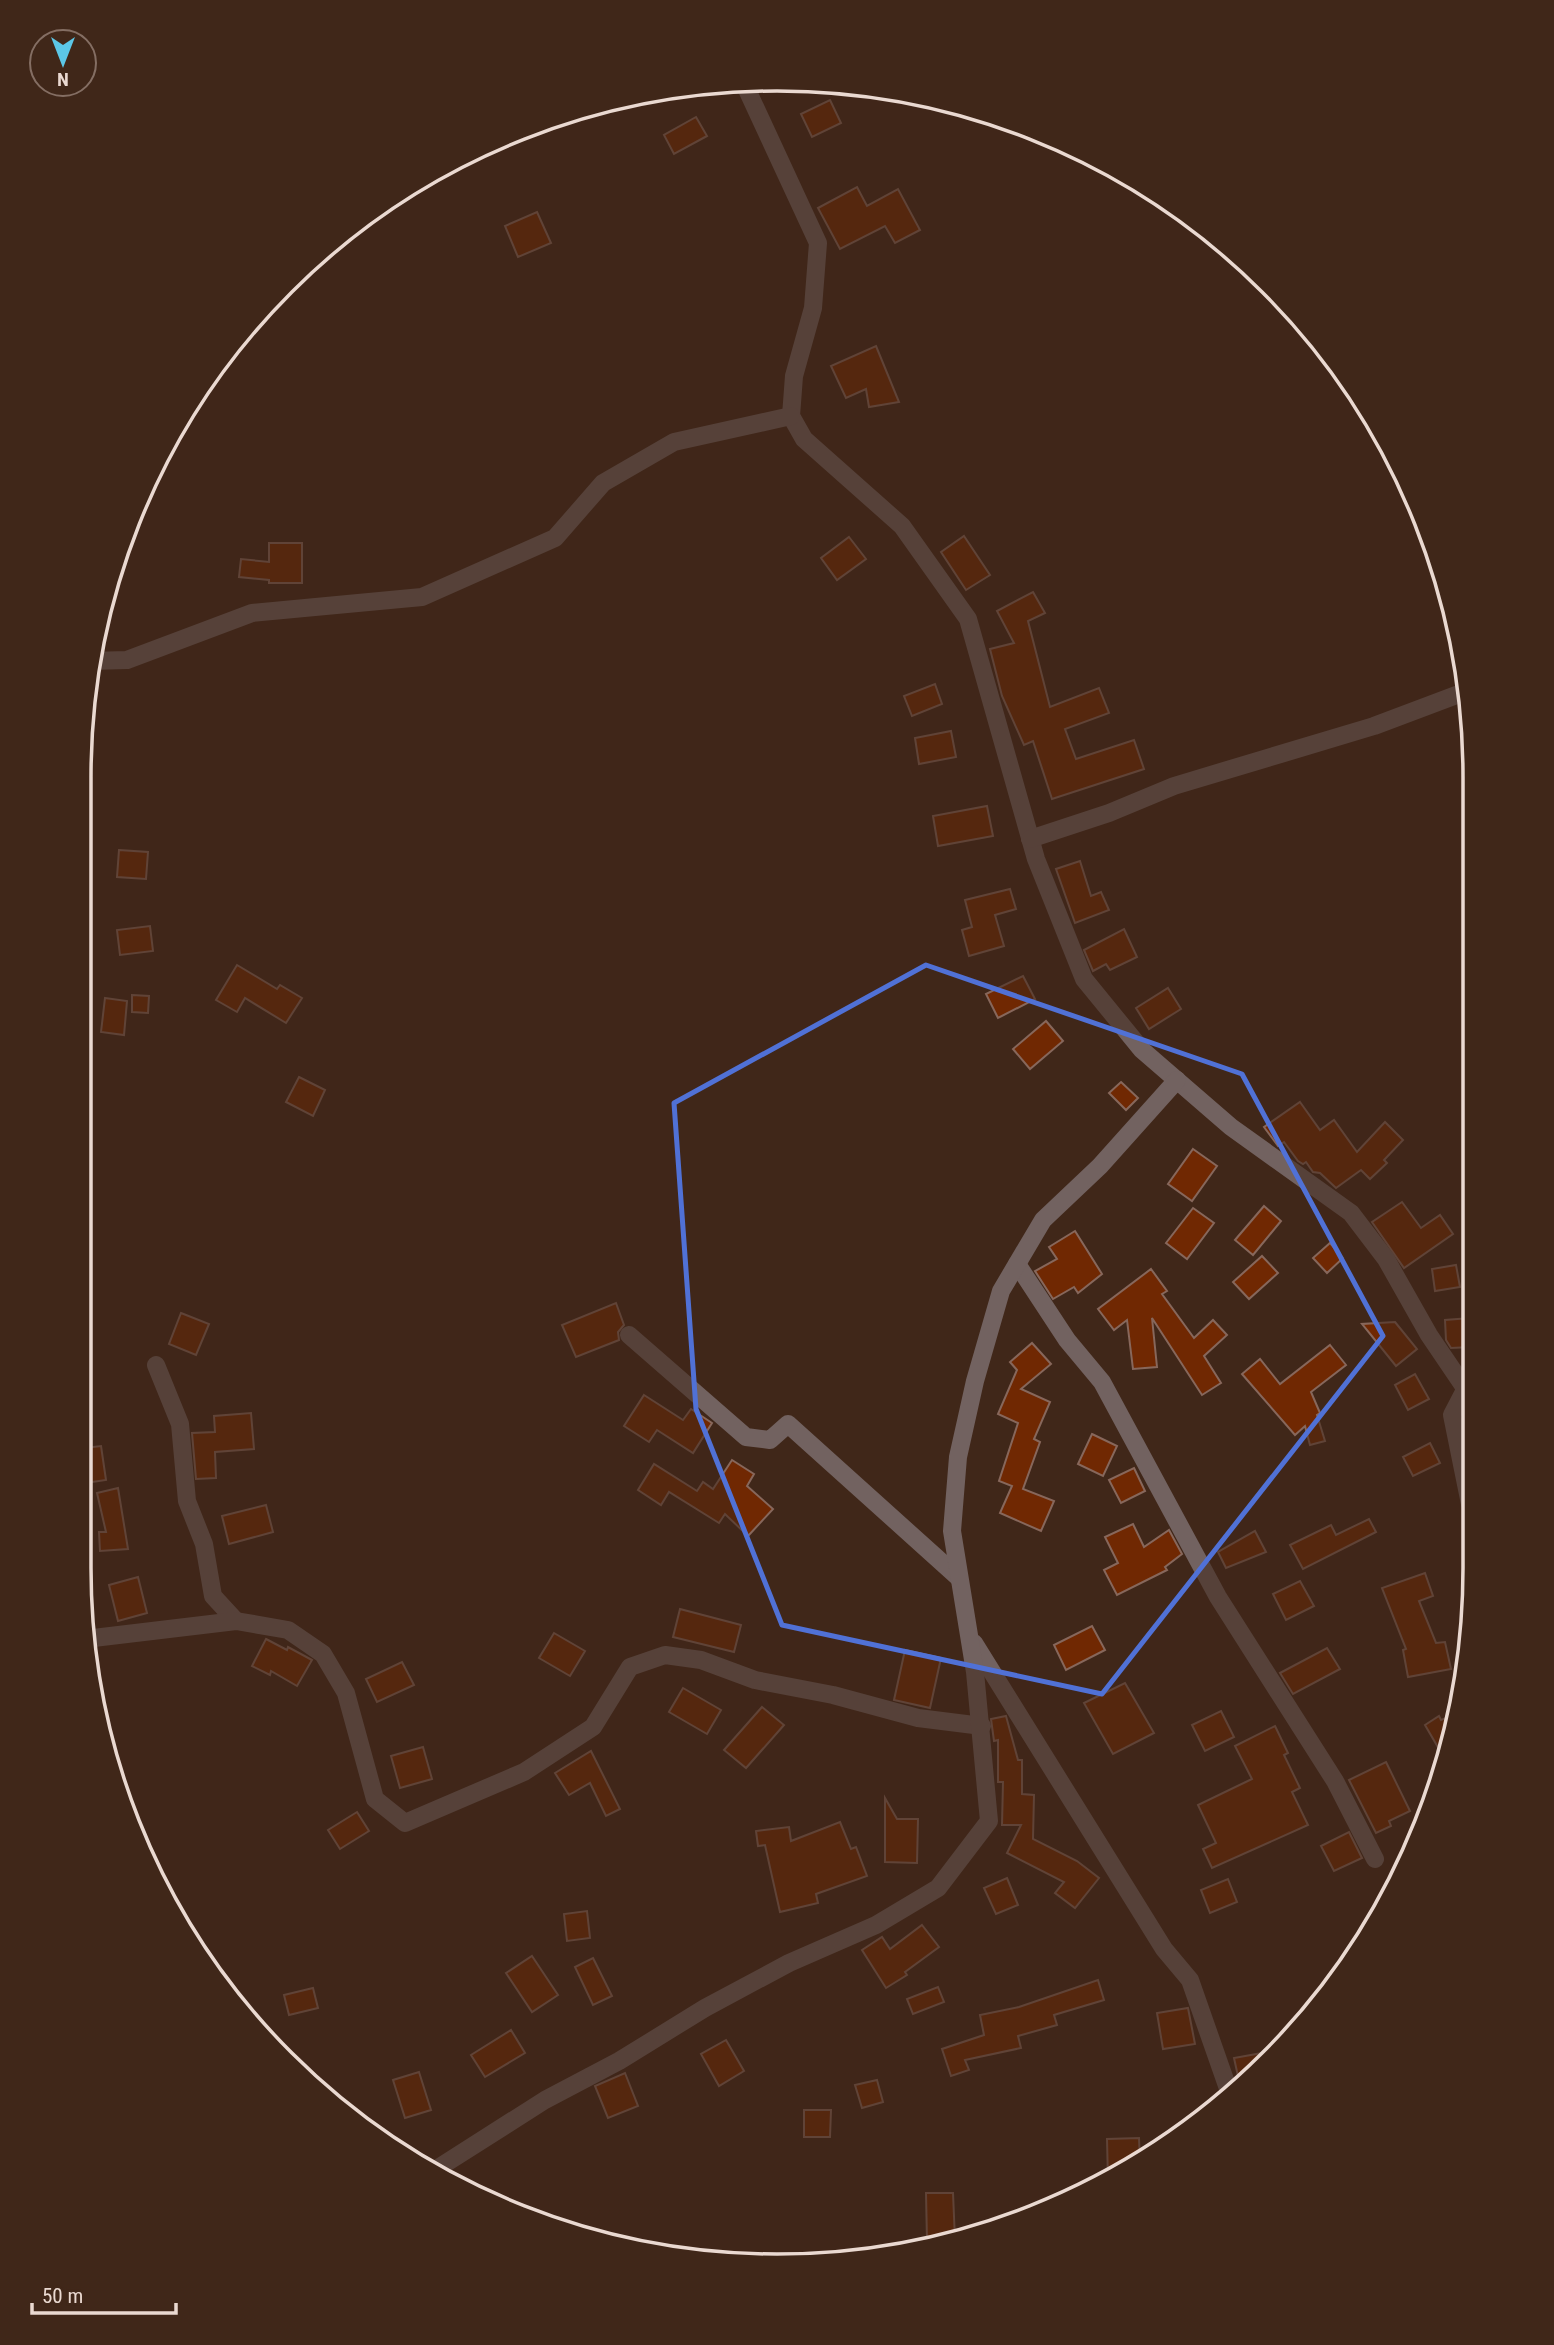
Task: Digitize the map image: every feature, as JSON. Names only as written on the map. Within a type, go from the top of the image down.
[{"type":"street","points":[[749,92],[818,243],[813,308],[793,376],[791,416],[804,439],[902,526],[968,619],[1031,839],[1084,979],[1142,1050],[1231,1127],[1351,1213],[1386,1259],[1429,1335],[1463,1386]]},
{"type":"street","points":[[101,661],[127,660],[252,613],[422,597],[555,538],[603,482],[674,442],[791,416]]},
{"type":"street","points":[[1031,839],[1109,813],[1174,786],[1374,726],[1458,694]]},
{"type":"street","points":[[441,2166],[545,2100],[619,2061],[705,2008],[789,1963],[876,1925],[938,1888],[989,1821],[982,1726],[952,1531],[958,1457],[1001,1291],[1043,1220],[1100,1166],[1177,1080]]},
{"type":"street","points":[[1017,1264],[1067,1340],[1102,1382],[1218,1597],[1335,1781],[1374,1859]]},
{"type":"street","points":[[629,1335],[746,1437],[770,1440],[788,1424],[958,1577]]},
{"type":"street","points":[[156,1365],[180,1424],[187,1501],[204,1544],[213,1596],[236,1621]]},
{"type":"street","points":[[1463,1400],[1452,1415],[1463,1469]]},
{"type":"street","points":[[95,1638],[236,1621],[288,1630],[323,1654],[346,1693],[376,1799],[405,1823],[524,1772],[593,1727],[630,1667],[665,1656],[701,1660],[755,1680],[833,1695],[918,1718],[982,1726]]},
{"type":"street","points":[[968,1634],[1164,1949],[1190,1980],[1227,2086]]},
{"type":"highlighted area","points":[[926,965],[1242,1074],[1383,1336],[1102,1694],[782,1625],[696,1409],[674,1103]]},
{"type":"building","points":[[830,100],[841,123],[812,137],[801,114]]},
{"type":"building","points":[[696,117],[707,136],[674,154],[664,135]]},
{"type":"building","points":[[857,187],[867,206],[898,189],[920,230],[895,243],[885,226],[840,249],[818,208]]},
{"type":"building","points":[[537,212],[551,243],[518,257],[505,226]]},
{"type":"building","points":[[876,346],[899,402],[869,407],[866,389],[846,398],[831,366]]},
{"type":"building","points":[[964,536],[990,575],[966,590],[941,552]]},
{"type":"building","points":[[849,537],[866,559],[837,580],[821,558]]},
{"type":"building","points":[[269,543],[302,543],[302,583],[269,583],[269,580],[239,577],[241,559],[269,562]]},
{"type":"building","points":[[1033,592],[1045,613],[1028,621],[1050,707],[1099,688],[1109,713],[1065,729],[1076,759],[1134,740],[1144,769],[1052,799],[1033,741],[1024,745],[1002,696],[990,649],[1014,643],[997,611]]},
{"type":"building","points":[[935,684],[942,704],[912,716],[904,696]]},
{"type":"building","points":[[951,731],[956,757],[919,764],[915,738]]},
{"type":"building","points":[[987,806],[993,836],[938,846],[933,816]]},
{"type":"building","points":[[119,850],[148,852],[146,879],[117,877]]},
{"type":"building","points":[[1080,861],[1091,896],[1101,892],[1109,910],[1075,923],[1056,869]]},
{"type":"building","points":[[1010,889],[1016,909],[995,915],[1004,946],[969,956],[962,930],[972,927],[965,900]]},
{"type":"building","points":[[150,926],[153,951],[120,955],[117,930]]},
{"type":"building","points":[[1124,929],[1137,957],[1110,970],[1106,964],[1093,971],[1084,950]]},
{"type":"building","points":[[237,965],[277,989],[280,985],[302,998],[286,1023],[245,998],[237,1012],[216,1000]]},
{"type":"building","points":[[1023,976],[1035,999],[998,1018],[986,994]]},
{"type":"building","points":[[1168,988],[1181,1009],[1149,1029],[1136,1008]]},
{"type":"building","points":[[132,995],[149,996],[148,1013],[132,1012]]},
{"type":"building","points":[[105,998],[127,1001],[124,1035],[101,1032]]},
{"type":"building","points":[[1046,1021],[1063,1041],[1030,1069],[1013,1049]]},
{"type":"building","points":[[299,1077],[325,1090],[313,1116],[286,1102]]},
{"type":"building","points":[[1121,1082],[1138,1098],[1126,1110],[1109,1093]]},
{"type":"building","points":[[1300,1102],[1320,1130],[1334,1120],[1357,1152],[1385,1122],[1403,1140],[1384,1160],[1387,1163],[1370,1179],[1361,1170],[1336,1188],[1320,1173],[1313,1172],[1306,1162],[1303,1164],[1298,1161],[1284,1142],[1278,1146],[1264,1127]]},
{"type":"building","points":[[1193,1149],[1217,1166],[1192,1201],[1168,1184]]},
{"type":"building","points":[[1402,1202],[1421,1228],[1440,1215],[1453,1234],[1404,1268],[1372,1222]]},
{"type":"building","points":[[1264,1206],[1281,1221],[1253,1255],[1235,1240]]},
{"type":"building","points":[[1193,1208],[1214,1223],[1187,1259],[1166,1243]]},
{"type":"building","points":[[1075,1231],[1102,1274],[1078,1293],[1074,1287],[1053,1299],[1035,1271],[1057,1259],[1049,1247]]},
{"type":"building","points":[[1330,1243],[1343,1258],[1327,1273],[1313,1258]]},
{"type":"building","points":[[1262,1256],[1278,1273],[1249,1299],[1233,1282]]},
{"type":"building","points":[[1456,1265],[1460,1287],[1435,1291],[1432,1269]]},
{"type":"building","points":[[1151,1269],[1167,1291],[1162,1294],[1194,1338],[1213,1320],[1227,1335],[1204,1356],[1221,1383],[1202,1395],[1152,1318],[1157,1367],[1133,1369],[1127,1320],[1114,1330],[1098,1309]]},
{"type":"building","points":[[616,1303],[624,1325],[618,1332],[619,1340],[576,1357],[562,1325]]},
{"type":"building","points":[[181,1313],[209,1324],[196,1355],[169,1344]]},
{"type":"building","points":[[1463,1319],[1463,1347],[1451,1348],[1446,1340],[1445,1320]]},
{"type":"building","points":[[1395,1322],[1417,1349],[1396,1366],[1362,1324]]},
{"type":"building","points":[[1032,1343],[1051,1364],[1021,1389],[1050,1402],[1034,1439],[1040,1442],[1023,1489],[1054,1501],[1041,1531],[1000,1513],[1012,1486],[999,1481],[1018,1423],[998,1414],[1017,1370],[1010,1362]]},
{"type":"building","points":[[1330,1345],[1346,1365],[1311,1392],[1320,1413],[1317,1415],[1325,1441],[1310,1445],[1305,1426],[1295,1435],[1242,1374],[1260,1359],[1280,1384]]},
{"type":"building","points":[[1415,1374],[1429,1399],[1408,1410],[1395,1385]]},
{"type":"building","points":[[644,1395],[683,1420],[691,1409],[712,1423],[693,1453],[657,1430],[649,1442],[624,1426]]},
{"type":"building","points":[[251,1413],[254,1449],[215,1452],[216,1478],[196,1479],[192,1433],[215,1432],[214,1416]]},
{"type":"building","points":[[1092,1434],[1117,1446],[1103,1476],[1078,1464]]},
{"type":"building","points":[[1430,1443],[1440,1463],[1413,1476],[1403,1457]]},
{"type":"building","points":[[101,1446],[106,1480],[91,1482],[91,1447]]},
{"type":"building","points":[[732,1460],[754,1474],[747,1486],[773,1509],[748,1536],[725,1514],[719,1523],[669,1492],[661,1505],[638,1490],[654,1464],[697,1491],[703,1482],[713,1489]]},
{"type":"building","points":[[1134,1468],[1145,1491],[1121,1503],[1109,1480]]},
{"type":"building","points":[[118,1488],[128,1549],[100,1551],[99,1532],[106,1532],[97,1493]]},
{"type":"building","points":[[266,1505],[273,1532],[229,1544],[222,1516]]},
{"type":"building","points":[[1369,1519],[1376,1532],[1303,1569],[1290,1545],[1331,1525],[1336,1535]]},
{"type":"building","points":[[1133,1524],[1144,1547],[1169,1530],[1182,1554],[1165,1567],[1167,1570],[1117,1595],[1104,1570],[1118,1563],[1105,1537]]},
{"type":"building","points":[[1255,1531],[1266,1552],[1226,1568],[1218,1552]]},
{"type":"building","points":[[1425,1573],[1433,1596],[1419,1601],[1436,1643],[1445,1642],[1451,1669],[1408,1677],[1403,1650],[1406,1649],[1382,1588]]},
{"type":"building","points":[[138,1577],[147,1613],[118,1621],[109,1585]]},
{"type":"building","points":[[1300,1581],[1314,1606],[1286,1620],[1273,1594]]},
{"type":"building","points":[[680,1609],[741,1625],[734,1652],[673,1637]]},
{"type":"building","points":[[1092,1626],[1105,1650],[1066,1670],[1054,1645]]},
{"type":"building","points":[[554,1633],[585,1651],[570,1676],[539,1658]]},
{"type":"building","points":[[266,1639],[312,1660],[297,1686],[271,1671],[270,1675],[252,1666]]},
{"type":"building","points":[[1327,1648],[1340,1669],[1293,1694],[1280,1673]]},
{"type":"building","points":[[905,1650],[941,1658],[930,1708],[894,1700]]},
{"type":"building","points":[[402,1662],[414,1685],[377,1702],[366,1679]]},
{"type":"building","points":[[1125,1683],[1154,1733],[1113,1754],[1084,1703]]},
{"type":"building","points":[[683,1688],[721,1710],[707,1734],[669,1712]]},
{"type":"building","points":[[762,1707],[784,1725],[746,1768],[724,1750]]},
{"type":"building","points":[[1221,1711],[1234,1737],[1205,1751],[1192,1725]]},
{"type":"building","points":[[1006,1716],[1018,1760],[1022,1760],[1022,1794],[1034,1795],[1033,1839],[1077,1861],[1099,1878],[1075,1908],[1055,1893],[1064,1882],[1007,1853],[1021,1825],[1002,1825],[1003,1782],[998,1782],[998,1740],[994,1741],[991,1719]]},
{"type":"building","points":[[1439,1716],[1441,1720],[1446,1718],[1439,1749],[1425,1725]]},
{"type":"building","points":[[1275,1726],[1288,1753],[1284,1755],[1300,1788],[1292,1792],[1308,1825],[1212,1868],[1203,1849],[1216,1843],[1198,1805],[1252,1779],[1235,1746]]},
{"type":"building","points":[[423,1747],[432,1779],[400,1788],[391,1756]]},
{"type":"building","points":[[591,1751],[620,1809],[606,1816],[590,1783],[569,1795],[555,1773]]},
{"type":"building","points":[[1386,1762],[1410,1811],[1389,1821],[1391,1826],[1376,1833],[1349,1780]]},
{"type":"building","points":[[885,1798],[897,1819],[918,1819],[917,1863],[885,1862]]},
{"type":"building","points":[[357,1812],[369,1831],[340,1849],[328,1830]]},
{"type":"building","points":[[840,1822],[851,1849],[856,1847],[867,1876],[816,1894],[818,1903],[780,1912],[765,1845],[758,1846],[756,1831],[789,1827],[791,1841]]},
{"type":"building","points":[[1349,1832],[1362,1858],[1334,1871],[1321,1846]]},
{"type":"building","points":[[1007,1878],[1018,1905],[996,1914],[984,1888]]},
{"type":"building","points":[[1228,1879],[1237,1902],[1210,1913],[1201,1890]]},
{"type":"building","points":[[587,1911],[590,1938],[567,1941],[564,1914]]},
{"type":"building","points":[[922,1925],[939,1947],[905,1972],[907,1975],[886,1988],[862,1950],[882,1937],[890,1949]]},
{"type":"building","points":[[532,1956],[558,1995],[532,2012],[506,1973]]},
{"type":"building","points":[[593,1958],[612,1996],[593,2005],[575,1967]]},
{"type":"building","points":[[1098,1980],[1104,2000],[1054,2015],[1057,2025],[1018,2036],[1021,2048],[965,2060],[969,2070],[951,2076],[942,2049],[984,2035],[980,2015],[1019,2007]]},
{"type":"building","points":[[938,1987],[944,2002],[913,2014],[907,1999]]},
{"type":"building","points":[[313,1988],[318,2008],[289,2015],[284,1995]]},
{"type":"building","points":[[1188,2008],[1195,2044],[1163,2049],[1157,2013]]},
{"type":"building","points":[[511,2030],[525,2053],[485,2077],[471,2055]]},
{"type":"building","points":[[726,2040],[744,2071],[719,2086],[701,2054]]},
{"type":"building","points":[[1262,2053],[1238,2076],[1234,2058]]},
{"type":"building","points":[[419,2072],[431,2110],[405,2118],[393,2080]]},
{"type":"building","points":[[625,2073],[638,2106],[608,2118],[595,2086]]},
{"type":"building","points":[[877,2080],[883,2102],[862,2108],[855,2085]]},
{"type":"building","points":[[804,2110],[831,2110],[830,2137],[804,2137]]},
{"type":"building","points":[[1139,2138],[1139,2150],[1108,2168],[1107,2139]]},
{"type":"building","points":[[926,2193],[953,2193],[955,2231],[927,2237]]}]
